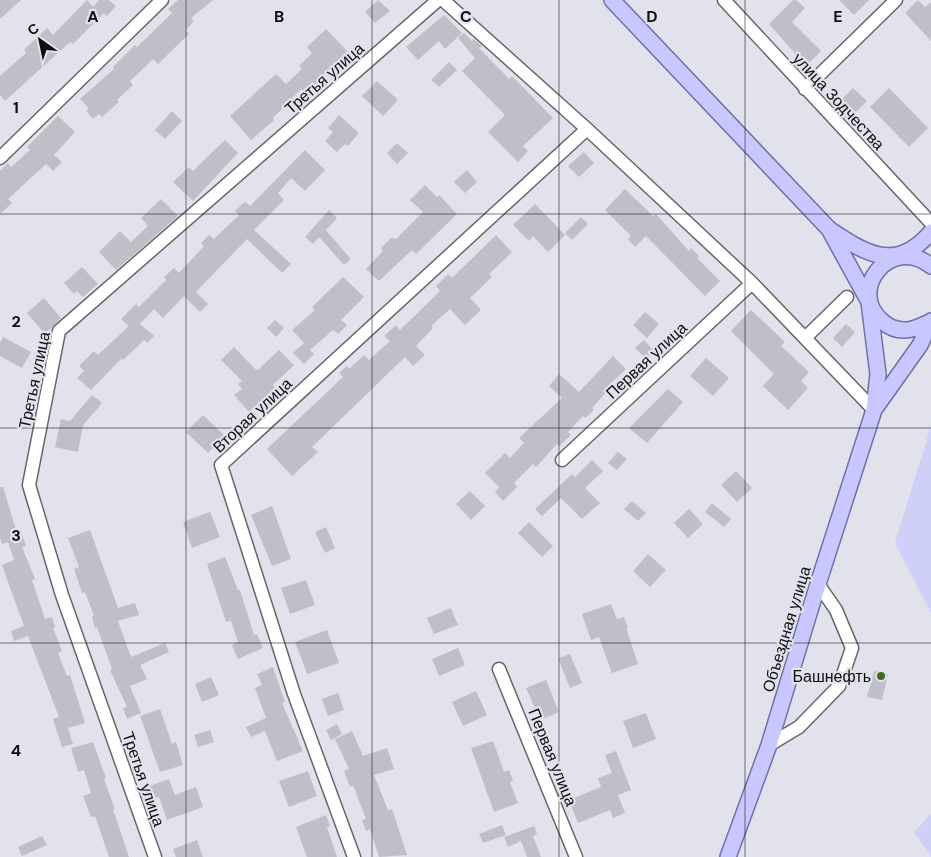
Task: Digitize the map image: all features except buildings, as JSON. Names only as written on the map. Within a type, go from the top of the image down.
[{"type":"main road","points":[[612,0],[829,229],[876,317],[889,327],[905,331],[925,349]]},
{"type":"main road","points":[[829,229],[863,250],[877,256],[911,256],[924,260],[931,266]]},
{"type":"main road","points":[[874,410],[878,374],[869,302],[870,282],[880,266],[921,244],[931,232]]},
{"type":"main road","points":[[905,331],[930,322]]},
{"type":"main road","points":[[874,410],[925,349],[930,322]]},
{"type":"main road","name":"Объездная улица","points":[[728,857],[769,745],[874,410]]},
{"type":"street","points":[[0,158],[162,0]]},
{"type":"street","name":"Третья улица","points":[[154,857],[62,595],[29,485],[59,331],[438,0]]},
{"type":"street","points":[[443,0],[587,129],[752,283],[874,410]]},
{"type":"street","name":"улица Зодчества","points":[[724,0],[931,223]]},
{"type":"street","points":[[805,89],[896,0]]},
{"type":"street","name":"Вторая улица","points":[[354,857],[294,694],[221,465],[587,129]]},
{"type":"street","name":"Первая улица","points":[[562,460],[752,283]]},
{"type":"street","points":[[805,338],[847,297]]},
{"type":"street","points":[[769,745],[799,727],[839,686],[852,648],[836,610],[818,584]]},
{"type":"street","name":"Первая улица","points":[[499,669],[576,857]]},
{"type":"shaded area","points":[[931,426],[931,613],[895,543]]},
{"type":"shaded area","points":[[931,814],[931,857],[914,832]]},
{"type":"place","name":"Башнефть","points":[[881,676]]}]
